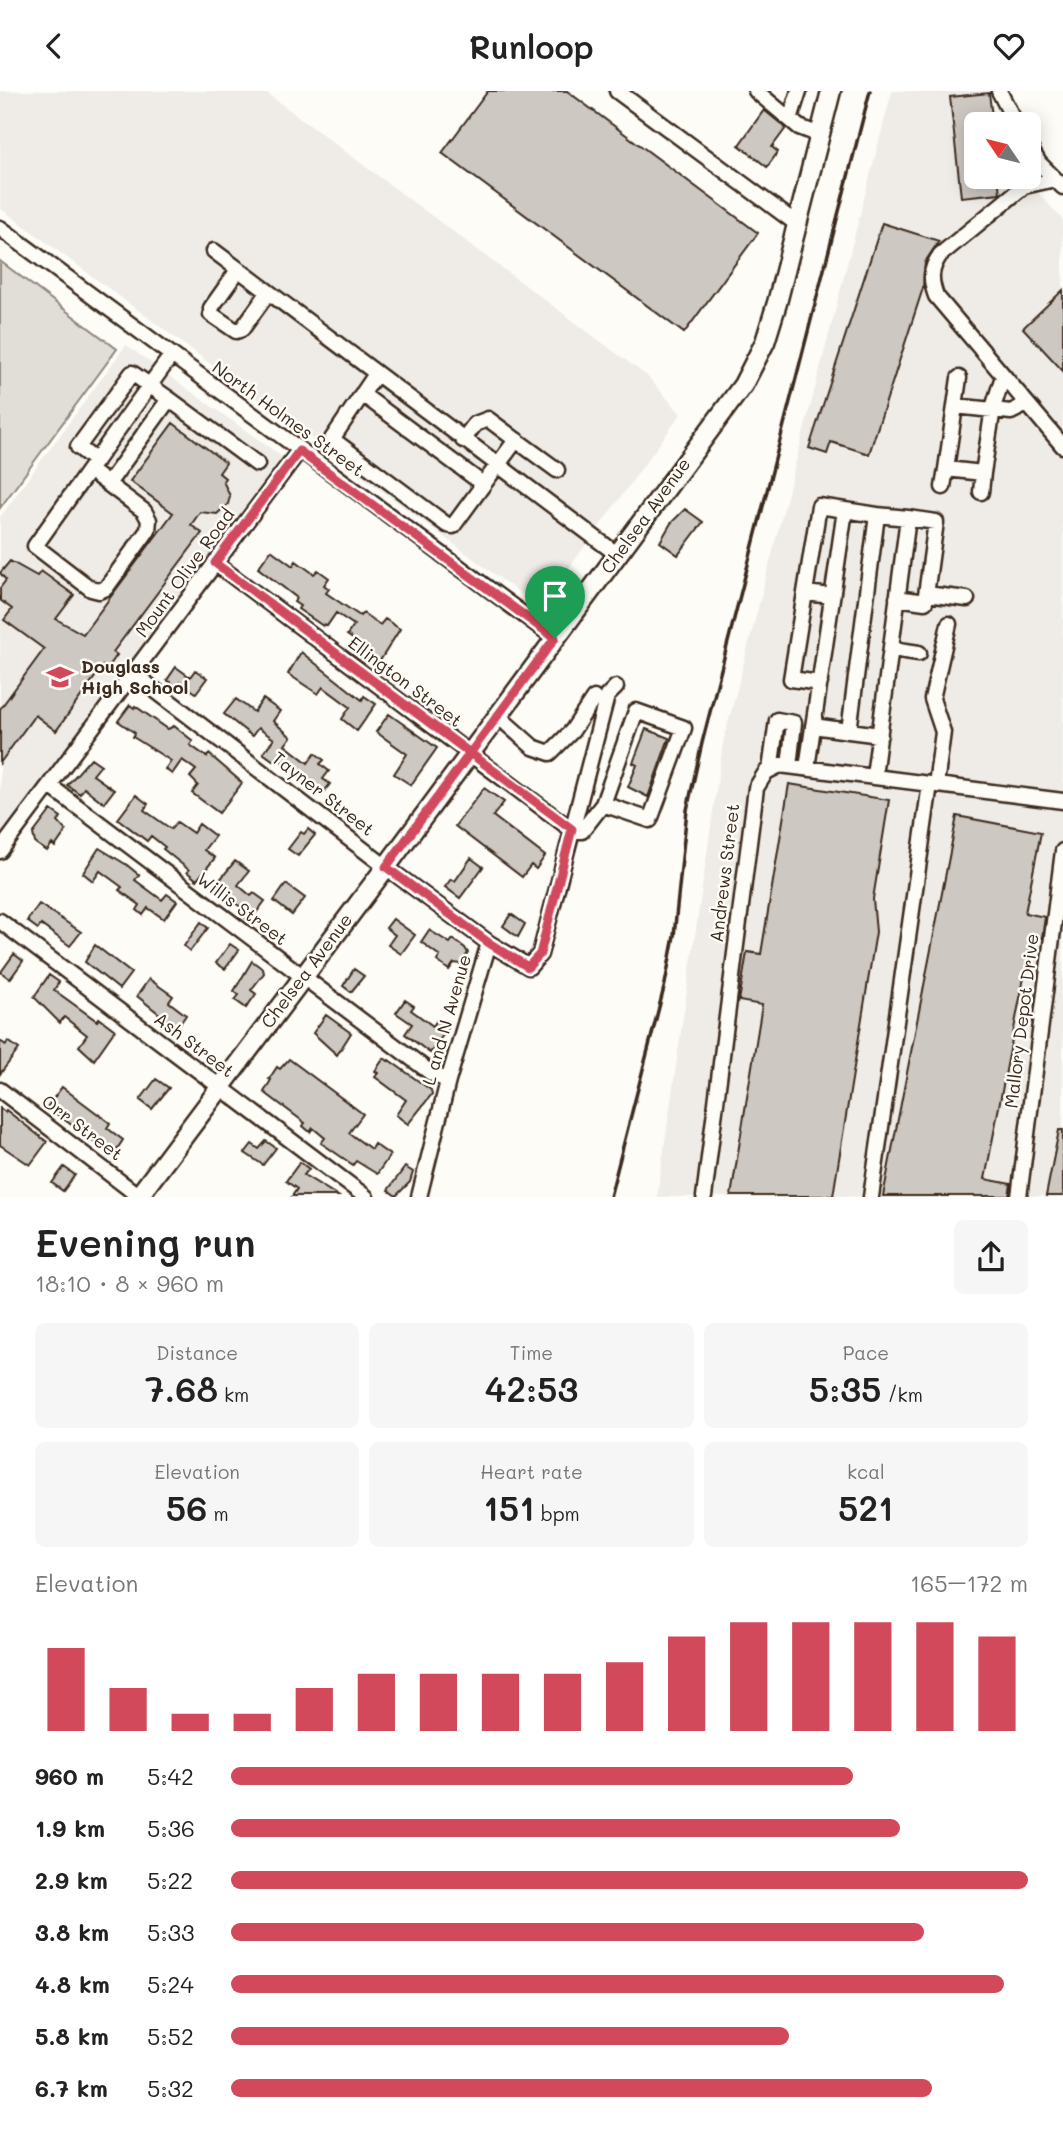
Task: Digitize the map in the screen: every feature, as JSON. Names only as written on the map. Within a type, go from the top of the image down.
[{"type":"main road","name":"Chelsea Avenue","points":[[139,1196],[743,385],[765,342],[831,91]]},
{"type":"street","points":[[618,91],[797,224]]},
{"type":"street","points":[[790,119],[799,91]]},
{"type":"street","points":[[999,91],[1010,112]]},
{"type":"street","points":[[764,94],[799,127],[820,135]]},
{"type":"street","points":[[1041,164],[1059,183]]},
{"type":"street","points":[[1059,183],[1034,182],[1010,195],[934,264],[931,275],[936,296],[1063,446]]},
{"type":"street","name":"North Holmes Street","points":[[0,228],[555,638]]},
{"type":"street","points":[[214,251],[618,555]]},
{"type":"street","points":[[238,270],[211,308],[211,314],[236,331],[242,329],[268,293]]},
{"type":"street","points":[[171,356],[150,386],[93,465],[35,546],[91,589],[99,591],[106,588],[148,530],[149,520],[144,511],[108,484],[93,465],[78,447],[132,373],[150,386],[257,464]]},
{"type":"street","points":[[376,374],[332,439],[436,518],[453,526],[516,440]]},
{"type":"street","points":[[981,492],[993,408],[1003,376]]},
{"type":"street","points":[[943,487],[959,378]]},
{"type":"street","points":[[362,394],[484,484]]},
{"type":"street","points":[[108,484],[169,400]]},
{"type":"street","points":[[955,406],[1011,412],[1027,404]]},
{"type":"street","points":[[463,440],[475,424],[488,419],[557,470]]},
{"type":"street","name":"Mount Olive Road","points":[[0,851],[299,451]]},
{"type":"street","points":[[946,469],[983,473]]},
{"type":"street","points":[[820,683],[791,679],[819,506],[936,522],[925,602],[897,598]]},
{"type":"street","points":[[807,768],[845,510]]},
{"type":"street","points":[[849,731],[877,515]]},
{"type":"street","points":[[874,776],[908,518]]},
{"type":"street","name":"Ellington Street","points":[[215,563],[572,829]]},
{"type":"street","points":[[805,593],[832,596]]},
{"type":"street","points":[[926,594],[967,599]]},
{"type":"street","points":[[872,1196],[943,732],[932,699],[949,624]]},
{"type":"street","points":[[892,649],[919,653]]},
{"type":"street","name":"Tayner Street","points":[[134,674],[489,943]]},
{"type":"street","name":"L and N Avenue","points":[[419,1196],[448,1081],[489,943],[528,967],[540,954],[607,696],[617,687]]},
{"type":"street","points":[[498,716],[533,747],[550,753],[572,731],[594,698]]},
{"type":"street","points":[[572,829],[582,831],[603,804],[636,711],[684,728],[650,820],[603,804]]},
{"type":"street","name":"Andrews Street","points":[[704,1196],[756,788],[770,770],[777,720],[794,723],[789,766]]},
{"type":"street","points":[[814,726],[880,735]]},
{"type":"street","points":[[770,770],[780,765],[1063,801]]},
{"type":"street","name":"Willis Street","points":[[50,786],[302,978],[431,1073],[448,1081]]},
{"type":"street","name":"Mallory Depot Drive","points":[[1018,1196],[1063,851]]},
{"type":"street","name":"Ash Street","points":[[0,921],[218,1088],[366,1196]]},
{"type":"street","name":"Orr Street","points":[[0,1090],[139,1196]]},
{"type":"shaded area","points":[[0,91],[264,91],[647,376],[681,414],[540,608],[0,208]]},
{"type":"shaded area","points":[[892,91],[984,91],[994,112],[964,112],[964,189],[1035,189],[1063,220],[1063,1196],[657,1197],[723,743]]},
{"type":"shaded area","points":[[0,261],[117,349],[0,508]]},
{"type":"shaded area","name":"Douglass High School","points":[[126,345],[284,458],[0,837],[0,517]]},
{"type":"building","points":[[488,91],[567,91],[758,233],[684,333],[442,153]]},
{"type":"building","points":[[989,93],[991,112],[964,112],[964,189],[1000,189],[1000,193],[961,197],[950,97]]},
{"type":"building","points":[[764,110],[786,128],[772,147],[778,152],[767,167],[739,145]]},
{"type":"building","points":[[882,223],[939,241],[925,262],[923,288],[869,454],[831,442],[827,454],[809,448]]},
{"type":"building","points":[[1063,290],[1063,371],[1023,328]]},
{"type":"building","points":[[173,423],[226,463],[219,473],[225,478],[223,481],[230,496],[228,504],[217,514],[200,512],[191,525],[202,533],[113,652],[117,655],[107,669],[103,666],[56,731],[35,715],[0,763],[0,709],[44,649],[4,620],[12,609],[0,600],[0,588],[6,580],[0,573],[10,561],[37,576],[41,571],[74,595],[56,619],[83,634],[173,513],[130,481]]},
{"type":"building","points":[[685,509],[703,522],[678,555],[660,542],[671,523]]},
{"type":"building","points":[[271,550],[293,566],[296,561],[314,574],[318,570],[329,578],[324,585],[329,589],[326,593],[360,616],[363,613],[380,625],[385,619],[400,629],[376,667],[362,657],[367,649],[347,635],[354,625],[336,613],[327,626],[323,626],[298,609],[300,606],[294,602],[297,598],[258,568]]},
{"type":"building","points":[[301,652],[362,700],[364,696],[376,704],[357,731],[342,719],[350,707],[323,687],[318,694],[288,674]]},
{"type":"building","points":[[176,667],[190,677],[195,670],[207,678],[196,693],[180,682],[177,687],[167,680]]},
{"type":"building","points":[[236,699],[254,712],[263,699],[280,711],[273,721],[291,737],[285,745],[308,763],[315,753],[324,760],[320,764],[329,771],[323,779],[330,784],[323,793],[313,788],[315,784],[293,768],[276,758],[274,761],[263,753],[274,739],[258,728],[252,736],[224,714]]},
{"type":"building","points":[[130,705],[168,729],[174,726],[193,741],[190,745],[207,757],[209,754],[242,783],[219,813],[192,793],[198,785],[190,777],[196,770],[182,760],[172,774],[165,769],[171,761],[133,737],[135,733],[118,721]]},
{"type":"building","points":[[389,714],[437,748],[411,785],[394,774],[407,754],[376,732]]},
{"type":"building","points":[[646,729],[669,738],[648,797],[628,787],[637,765],[633,763]]},
{"type":"building","points":[[91,758],[101,765],[93,775],[114,790],[104,803],[84,788],[80,794],[67,785]]},
{"type":"building","points":[[789,784],[889,800],[873,899],[876,932],[833,1196],[731,1196],[762,1005],[739,1001],[747,952],[761,954]]},
{"type":"building","points":[[484,788],[504,802],[493,816],[545,856],[536,869],[531,865],[522,877],[455,826]]},
{"type":"building","points":[[136,795],[148,804],[144,810],[171,829],[177,822],[193,833],[199,824],[215,836],[204,850],[215,858],[197,880],[151,836],[147,841],[118,819]]},
{"type":"building","points":[[51,810],[61,817],[58,822],[66,831],[55,847],[52,844],[47,851],[35,843],[33,834]]},
{"type":"building","points":[[957,816],[1041,832],[1025,913],[1045,917],[1042,938],[1032,936],[985,1179],[1011,1184],[1009,1196],[883,1196]]},
{"type":"building","points":[[308,829],[315,835],[298,856],[288,849],[301,832],[304,834]]},
{"type":"building","points":[[99,848],[127,865],[139,875],[135,880],[162,900],[167,894],[177,901],[164,919],[148,908],[143,915],[137,910],[140,905],[119,890],[122,887],[100,871],[93,881],[83,873]]},
{"type":"building","points":[[471,858],[483,867],[460,898],[445,887],[451,879],[455,881]]},
{"type":"building","points":[[235,861],[249,871],[238,885],[251,896],[254,893],[265,901],[250,921],[239,913],[242,908],[214,887]]},
{"type":"building","points":[[286,884],[305,898],[292,915],[274,901]]},
{"type":"building","points":[[39,904],[81,932],[70,946],[41,925],[38,929],[27,921]]},
{"type":"building","points":[[511,914],[525,924],[518,937],[503,926]]},
{"type":"building","points":[[393,919],[415,935],[401,954],[388,945],[395,935],[386,928]]},
{"type":"building","points":[[201,922],[208,928],[190,951],[184,946]]},
{"type":"building","points":[[429,930],[450,943],[453,939],[465,948],[468,953],[461,964],[454,963],[449,970],[437,961],[440,956],[421,942]]},
{"type":"building","points":[[230,944],[239,950],[225,969],[216,963]]},
{"type":"building","points":[[95,945],[131,973],[119,989],[85,962]]},
{"type":"building","points":[[14,954],[23,961],[10,979],[1,972]]},
{"type":"building","points":[[252,961],[263,969],[264,973],[251,990],[256,994],[246,1008],[235,1000],[239,995],[234,991]]},
{"type":"building","points":[[354,969],[364,976],[351,992],[343,986]]},
{"type":"building","points":[[49,975],[59,982],[54,990],[97,1021],[99,1018],[115,1030],[94,1060],[79,1046],[87,1035],[64,1017],[60,1023],[34,997]]},
{"type":"building","points":[[149,979],[173,996],[169,1002],[186,1015],[177,1028],[137,996]]},
{"type":"building","points":[[405,1000],[414,1006],[411,1010],[433,1026],[437,1020],[448,1028],[430,1053],[405,1034],[412,1024],[396,1013]]},
{"type":"building","points":[[326,1015],[351,1033],[337,1055],[313,1033]]},
{"type":"building","points":[[0,1041],[6,1045],[8,1041],[19,1049],[0,1074]]},
{"type":"building","points":[[384,1058],[431,1090],[432,1094],[408,1124],[396,1115],[406,1100],[375,1077],[378,1073],[375,1071]]},
{"type":"building","points":[[289,1059],[363,1114],[349,1133],[371,1149],[374,1144],[390,1155],[377,1174],[356,1161],[353,1165],[321,1143],[325,1138],[313,1128],[310,1132],[303,1126],[305,1123],[264,1092],[277,1067],[280,1069]]},
{"type":"building","points":[[156,1079],[169,1088],[152,1109],[140,1100]]},
{"type":"building","points":[[62,1087],[110,1123],[107,1128],[123,1140],[113,1155],[47,1107]]},
{"type":"building","points":[[0,1108],[47,1142],[30,1165],[0,1145]]},
{"type":"building","points":[[1059,1130],[1063,1130],[1063,1196],[1046,1196]]},
{"type":"building","points":[[266,1141],[276,1148],[263,1165],[245,1153],[252,1144],[259,1149]]},
{"type":"building","points":[[300,1162],[309,1169],[304,1175],[338,1196],[292,1196],[297,1189],[286,1181]]},
{"type":"building","points":[[64,1167],[75,1175],[63,1191],[52,1183]]},
{"type":"building","points":[[405,1167],[413,1172],[410,1182],[396,1196],[388,1190]]},
{"type":"railway","points":[[610,1197],[665,984],[674,936],[687,810],[702,743],[870,91]]},
{"type":"place","name":"Douglass High School","points":[[60,677]]},
{"type":"route","points":[[555,638],[299,451],[215,563],[469,754],[572,829],[540,954],[528,967],[489,943],[386,867],[469,754],[555,638]]}]
